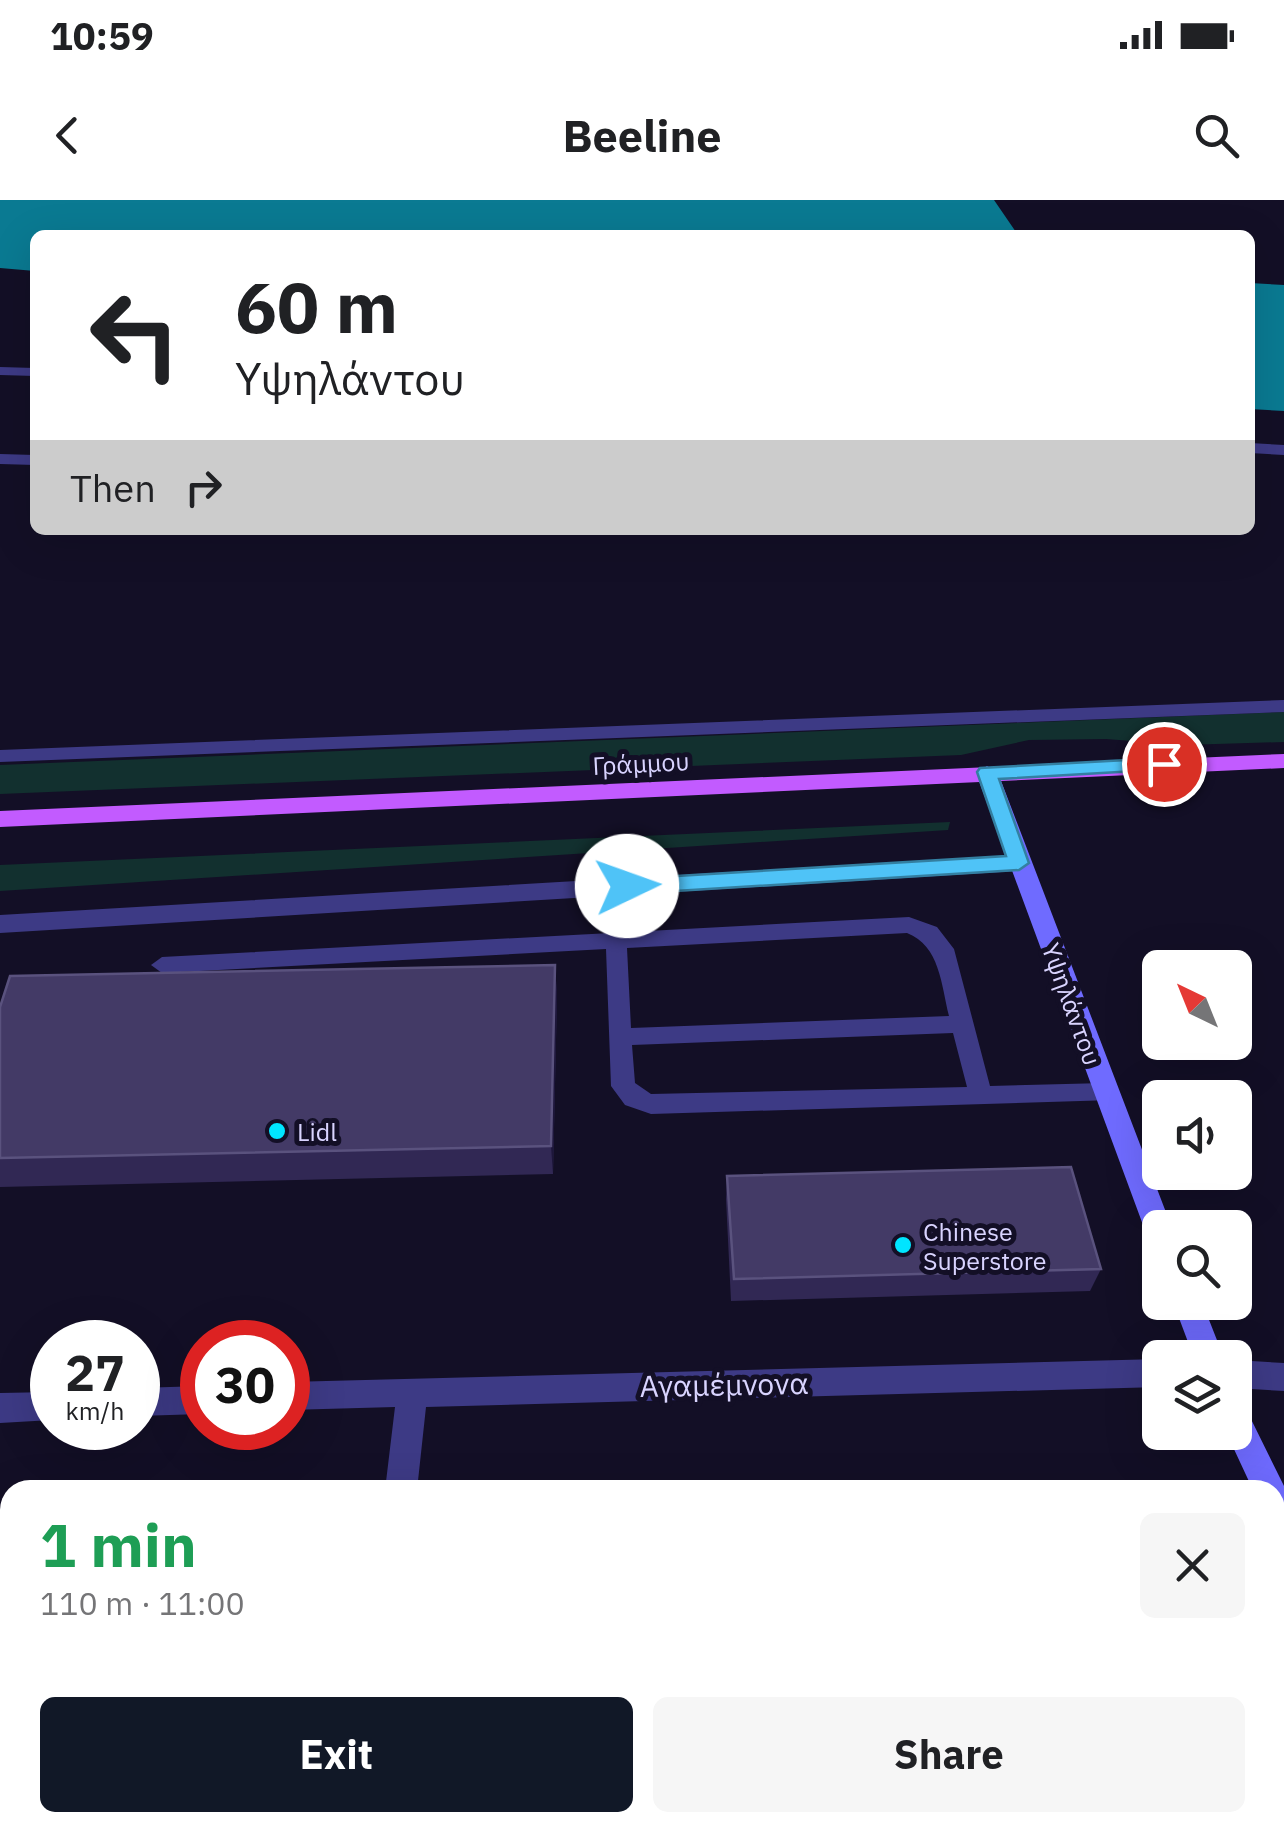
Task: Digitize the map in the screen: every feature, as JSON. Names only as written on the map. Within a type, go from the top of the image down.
[{"type":"main road","name":"Γράμμου","points":[[0,819],[1284,761]]},
{"type":"street","name":"Υψηλάντου","points":[[987,772],[1151,1210]]},
{"type":"street","points":[[0,924],[1019,863]]},
{"type":"street","name":"Αγαμέμνονα","points":[[310,1395],[1142,1374]]},
{"type":"street","points":[[1252,1375],[1284,1377]]},
{"type":"street","points":[[402,1480],[412,1391]]},
{"type":"street","points":[[0,1408],[30,1407]]},
{"type":"street","points":[[1250,1450],[1265,1480]]},
{"type":"lane","points":[[0,371],[30,372]]},
{"type":"lane","points":[[1255,448],[1284,450]]},
{"type":"lane","points":[[0,459],[30,460]]},
{"type":"lane","points":[[0,756],[1284,706]]},
{"type":"lane","points":[[162,965],[909,925],[930,933],[944,948],[982,1096]]},
{"type":"lane","points":[[616,942],[623,1086],[633,1098],[651,1104],[1105,1093]]},
{"type":"lane","points":[[620,1037],[964,1024]]},
{"type":"green space","points":[[1284,712],[1284,742],[1184,745],[1106,739],[1029,740],[961,755],[0,794],[0,765]]},
{"type":"green space","points":[[950,822],[948,830],[0,891],[0,865]]},
{"type":"building","name":"Lidl","points":[[555,965],[551,1146],[0,1158],[0,1007],[10,976]]},
{"type":"building","name":"Chinese Superstore","points":[[1071,1167],[1101,1269],[734,1279],[727,1176]]},
{"type":"taxiway","points":[[0,215],[104,220]]},
{"type":"runway","points":[[386,200],[847,230]]},
{"type":"runway","points":[[0,213],[257,230]]},
{"type":"runway","points":[[1255,346],[1284,348]]},
{"type":"place","name":"Lidl","points":[[277,1131]]},
{"type":"place","name":"Chinese Superstore","points":[[903,1245]]},
{"type":"route","points":[[627,886],[1019,863],[987,772],[1164,764]]}]
